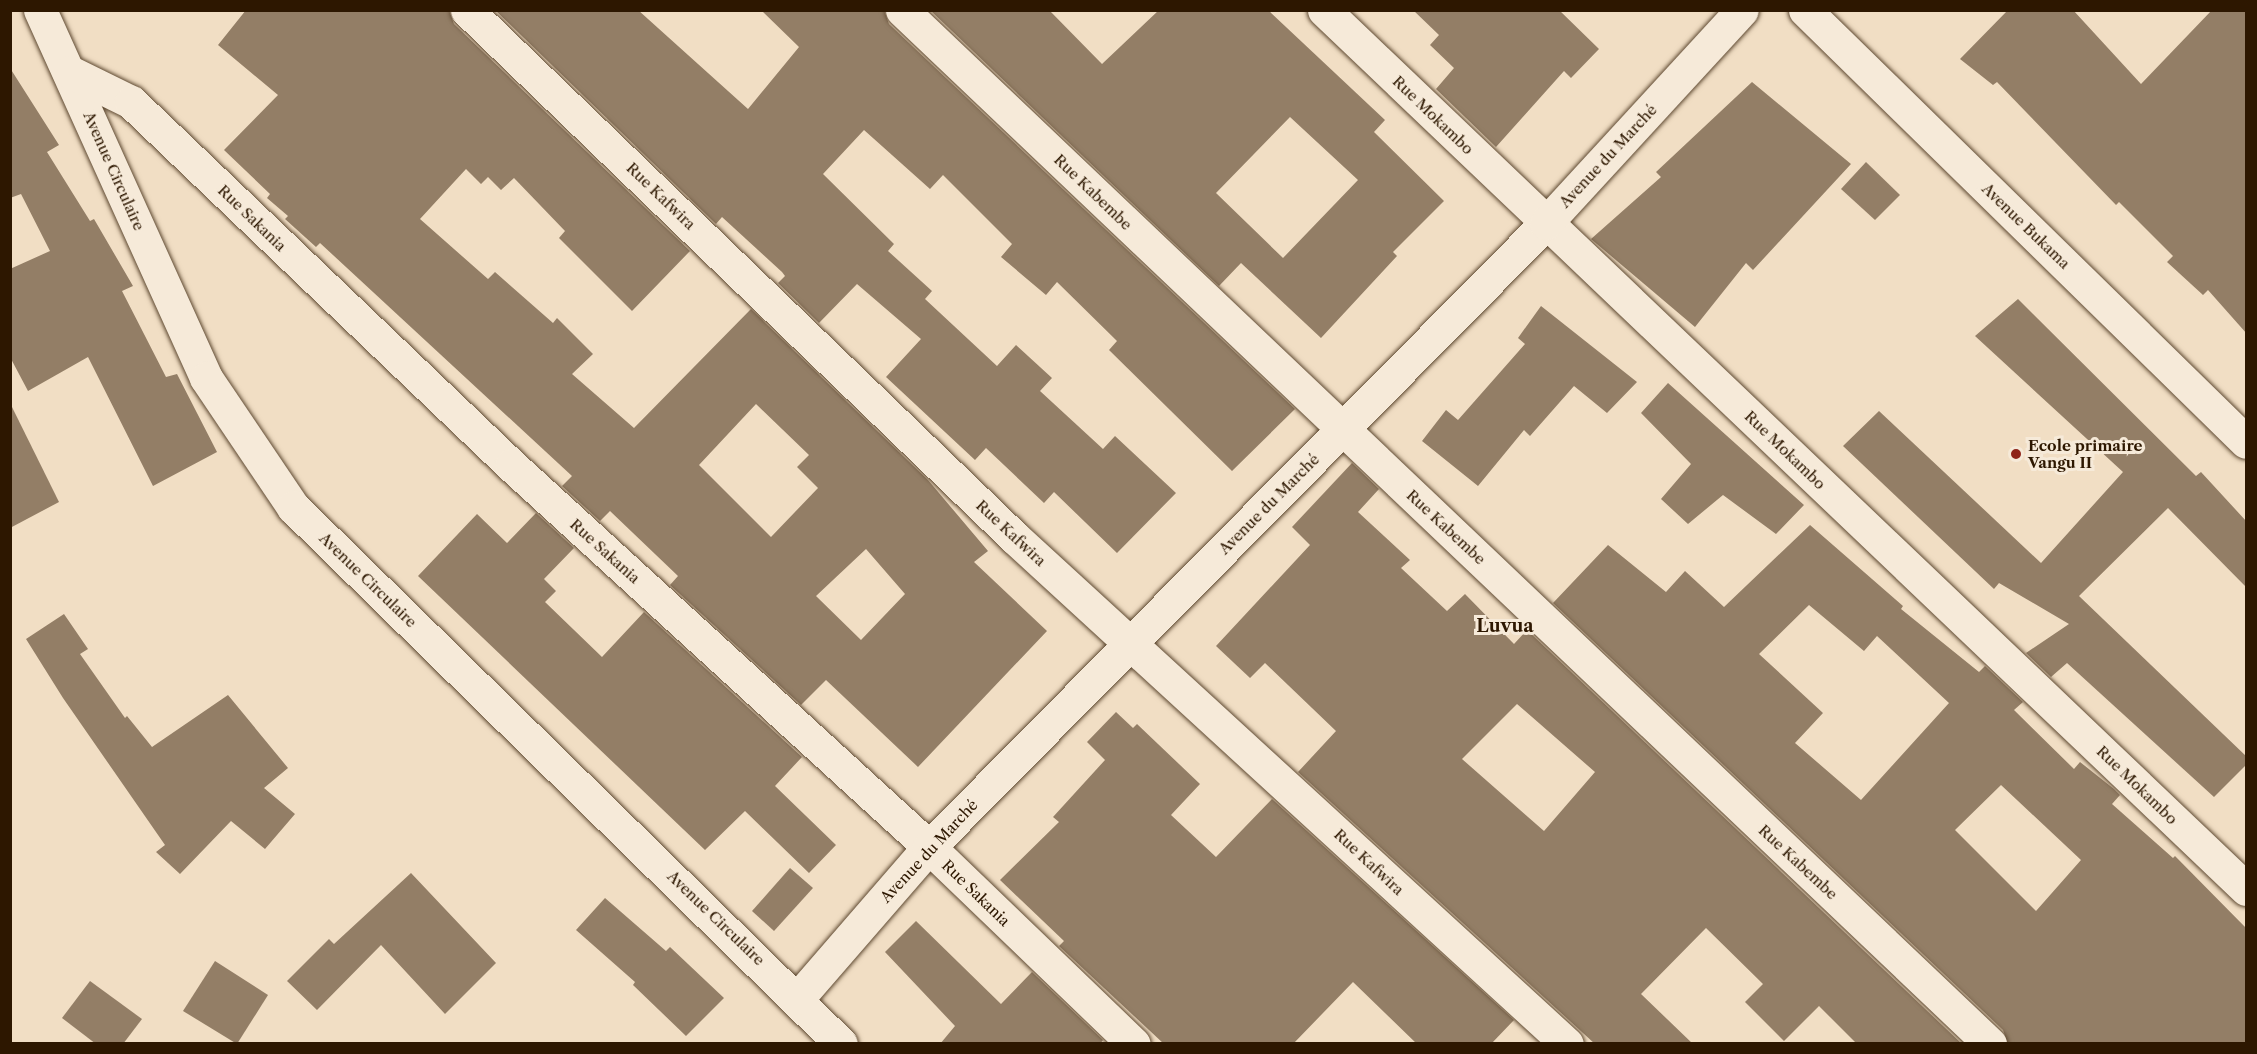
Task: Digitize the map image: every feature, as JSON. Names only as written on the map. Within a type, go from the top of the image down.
[{"type":"street","name":"Avenue Circulaire","points":[[40,10],[70,72],[206,378],[293,507],[798,998],[842,1044]]},
{"type":"street","name":"Rue Kafwira","points":[[467,10],[1005,528],[1567,1044]]},
{"type":"street","name":"Rue Kabembe","points":[[902,10],[1990,1044]]},
{"type":"street","name":"Rue Mokambo","points":[[1324,10],[2247,889]]},
{"type":"street","name":"Avenue du Marché","points":[[798,998],[929,847],[1546,223],[1742,10]]},
{"type":"street","name":"Avenue Bukama","points":[[1805,10],[2247,442]]},
{"type":"street","name":"Rue Sakania","points":[[70,72],[131,102],[511,465],[929,847],[1134,1044]]},
{"type":"building","points":[[246,10],[449,10],[454,24],[690,251],[632,311],[559,238],[565,231],[514,178],[501,190],[488,177],[481,184],[466,169],[420,219],[488,279],[495,272],[553,323],[557,318],[593,354],[572,374],[634,428],[751,309],[928,480],[988,551],[974,562],[1047,631],[918,767],[826,680],[801,705],[670,585],[678,576],[610,511],[600,521],[562,486],[572,476],[320,243],[316,247],[285,219],[288,216],[267,198],[270,194],[224,150],[278,95],[218,45]],"holes":[[[756,404],[809,455],[797,467],[818,488],[771,537],[699,465]],[[866,549],[905,594],[861,640],[816,596]]]},
{"type":"building","points":[[495,10],[638,10],[748,109],[799,47],[761,10],[884,10],[889,24],[1295,409],[1232,471],[1109,350],[1117,341],[1057,282],[1046,295],[1001,257],[1012,244],[943,175],[930,189],[864,130],[823,174],[894,244],[888,251],[932,291],[925,299],[997,366],[1016,345],[1052,378],[1040,391],[1103,449],[1115,436],[1176,493],[1117,553],[1054,492],[1044,503],[986,448],[975,460],[886,377],[921,339],[857,284],[819,323],[778,283],[785,276],[782,272],[722,217],[716,224]]},
{"type":"building","points":[[930,10],[1049,10],[1102,64],[1159,10],[1268,10],[1385,120],[1374,132],[1444,201],[1393,252],[1397,256],[1321,338],[1241,263],[1219,286]],"holes":[[[1290,117],[1358,180],[1283,258],[1216,193]]]},
{"type":"building","points":[[1413,10],[1559,10],[1599,49],[1571,78],[1564,71],[1496,147],[1436,89],[1454,68],[1430,45],[1439,35]]},
{"type":"building","points":[[2008,10],[2073,10],[2141,84],[2212,10],[2247,10],[2247,334],[2208,290],[2203,295],[2167,262],[2173,256],[2119,202],[2116,205],[1997,82],[1993,85],[1960,59]]},
{"type":"building","points":[[10,68],[59,145],[47,152],[90,221],[94,219],[133,286],[122,291],[166,377],[177,374],[217,452],[153,486],[88,357],[28,391],[10,357],[10,269],[50,251],[21,194],[10,198]]},
{"type":"building","points":[[1752,82],[1851,164],[1753,270],[1746,263],[1695,327],[1591,239],[1661,177],[1656,172]]},
{"type":"building","points":[[1866,162],[1900,195],[1875,220],[1841,189]]},
{"type":"building","points":[[2018,299],[2196,476],[2201,472],[2247,522],[2247,588],[2168,508],[2079,596],[2247,757],[2247,764],[2214,797],[2067,663],[2051,677],[2026,653],[2069,624],[1999,583],[1994,589],[1843,446],[1879,411],[2041,563],[2123,472],[1975,336]]},
{"type":"building","points":[[1541,306],[1637,382],[1607,413],[1574,386],[1530,436],[1524,430],[1478,486],[1422,441],[1446,410],[1458,420],[1525,344],[1518,338]]},
{"type":"building","points":[[1668,383],[1804,505],[1776,534],[1723,495],[1688,524],[1661,499],[1691,464],[1641,413]]},
{"type":"building","points":[[10,403],[59,502],[10,528]]},
{"type":"building","points":[[1352,463],[1379,489],[1358,512],[1410,560],[1401,568],[1447,611],[1465,594],[1514,644],[1527,630],[1962,1044],[1857,1044],[1819,1006],[1784,1041],[1745,1002],[1763,984],[1706,928],[1641,994],[1693,1044],[1595,1044],[1298,772],[1336,731],[1265,663],[1250,678],[1216,646],[1310,545],[1292,527]],"holes":[[[1517,704],[1595,772],[1544,831],[1462,759]]]},
{"type":"building","points":[[536,513],[574,548],[544,579],[556,591],[545,602],[602,657],[644,612],[802,757],[775,786],[836,845],[809,873],[745,811],[705,850],[418,576],[477,514],[507,543]]},
{"type":"building","points":[[1810,525],[1903,606],[1901,609],[1979,672],[1985,666],[2023,702],[2014,710],[2074,769],[2080,762],[2114,789],[2120,795],[2112,804],[2173,858],[2175,856],[2247,929],[2247,1044],[2008,1044],[2003,1030],[1553,603],[1608,545],[1666,592],[1685,571],[1724,607]],"holes":[[[1809,605],[1864,651],[1877,636],[1949,703],[1861,800],[1795,743],[1823,713],[1759,654]],[[2001,785],[2081,860],[2036,911],[1955,830]]]},
{"type":"building","points":[[64,614],[88,649],[80,654],[125,718],[127,716],[152,747],[228,695],[288,768],[264,788],[295,814],[265,849],[231,821],[180,874],[156,852],[165,845],[63,698],[26,639]]},
{"type":"building","points":[[1116,712],[1133,728],[1137,724],[1200,784],[1171,815],[1216,857],[1272,799],[1514,1020],[1491,1044],[1417,1044],[1353,982],[1293,1044],[1164,1044],[1059,946],[1064,941],[1000,880],[1059,822],[1053,817],[1105,760],[1087,742]]},
{"type":"building","points":[[790,868],[813,888],[774,931],[752,911]]},
{"type":"building","points":[[411,873],[496,963],[445,1014],[381,945],[317,1010],[287,981],[329,939],[334,944]]},
{"type":"building","points":[[605,898],[666,951],[670,947],[724,998],[686,1036],[633,985],[635,982],[576,930]]},
{"type":"building","points":[[916,921],[1001,1004],[1032,972],[1103,1040],[1100,1044],[940,1044],[955,1026],[885,952]]},
{"type":"building","points":[[215,961],[268,995],[237,1044],[183,1011]]},
{"type":"building","points":[[90,981],[142,1019],[123,1044],[96,1044],[62,1018]]},
{"type":"place","name":"Ecole primaire Vangu II","points":[[2016,454]]},
{"type":"district","name":"Luvua","points":[[1505,626]]}]
